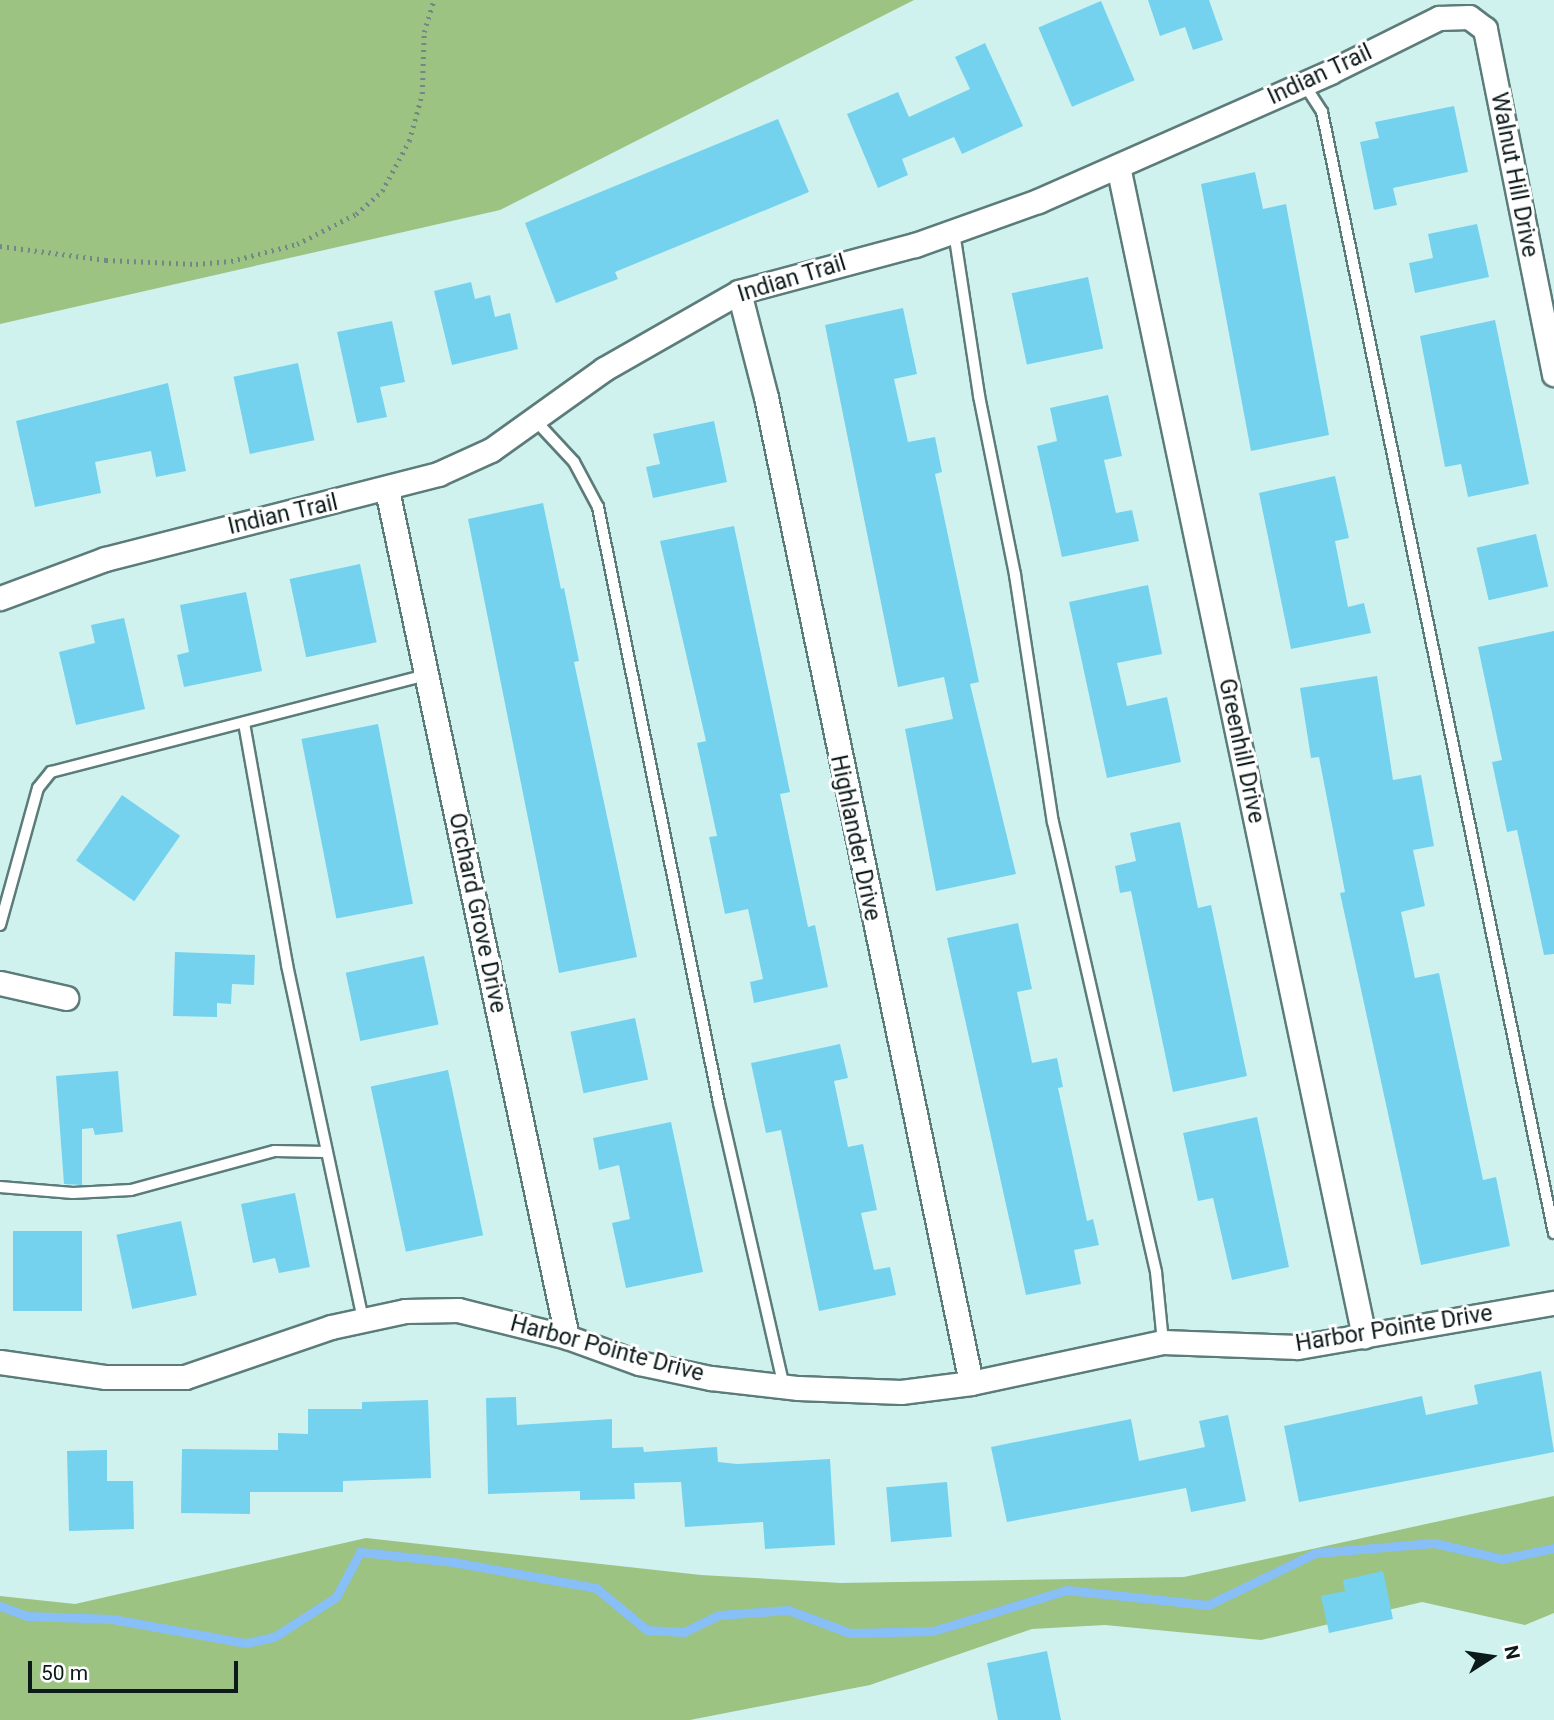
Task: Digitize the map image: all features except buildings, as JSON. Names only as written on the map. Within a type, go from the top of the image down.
[{"type":"street","name":"Indian Trail","points":[[0,598],[164,542],[387,490],[491,450],[604,369],[739,292],[954,232],[1118,166],[1304,84],[1439,18],[1469,17],[1485,29],[1491,58]]},
{"type":"street","name":"Walnut Hill Drive","points":[[1491,58],[1554,374]]},
{"type":"street","name":"Greenhill Drive","points":[[1118,166],[1364,1336]]},
{"type":"street","name":"Highlander Drive","points":[[739,292],[766,397],[971,1383]]},
{"type":"street","name":"Orchard Grove Drive","points":[[387,490],[567,1337]]},
{"type":"street","points":[[0,983],[66,998]]},
{"type":"street","name":"Harbor Pointe Drive","points":[[0,1362],[106,1377],[185,1377],[363,1320],[405,1311],[458,1310],[567,1337],[639,1363],[711,1378],[784,1386],[901,1392],[971,1383],[1163,1342],[1297,1347],[1554,1303]]},
{"type":"lane","points":[[1304,84],[1322,112],[1554,1233]]},
{"type":"lane","points":[[954,232],[979,396],[1015,575],[1053,822],[1156,1272],[1163,1342]]},
{"type":"lane","points":[[534,419],[574,462],[598,506],[719,1103],[784,1386]]},
{"type":"lane","points":[[0,925],[38,788],[51,772],[427,675]]},
{"type":"lane","points":[[244,723],[325,1152],[363,1320]]},
{"type":"lane","points":[[0,1187],[73,1193],[131,1190],[275,1151],[325,1152]]},
{"type":"path","points":[[0,246],[106,260],[207,263],[297,244],[356,214],[382,191],[409,141],[422,94],[424,32],[434,0]]},
{"type":"green space","points":[[0,0],[914,0],[500,210],[0,324]]},
{"type":"green space","points":[[1554,1496],[1554,1613],[1525,1625],[1422,1602],[1261,1640],[1105,1625],[1032,1629],[870,1685],[690,1720],[0,1720],[0,1596],[75,1604],[366,1538],[701,1575],[841,1583],[1184,1577]]},
{"type":"waterway","points":[[0,1606],[27,1616],[112,1619],[246,1643],[274,1637],[336,1597],[360,1552],[453,1562],[596,1588],[647,1630],[684,1632],[719,1615],[788,1610],[850,1633],[933,1631],[1067,1590],[1208,1605],[1315,1553],[1434,1543],[1502,1559],[1554,1548]]}]
